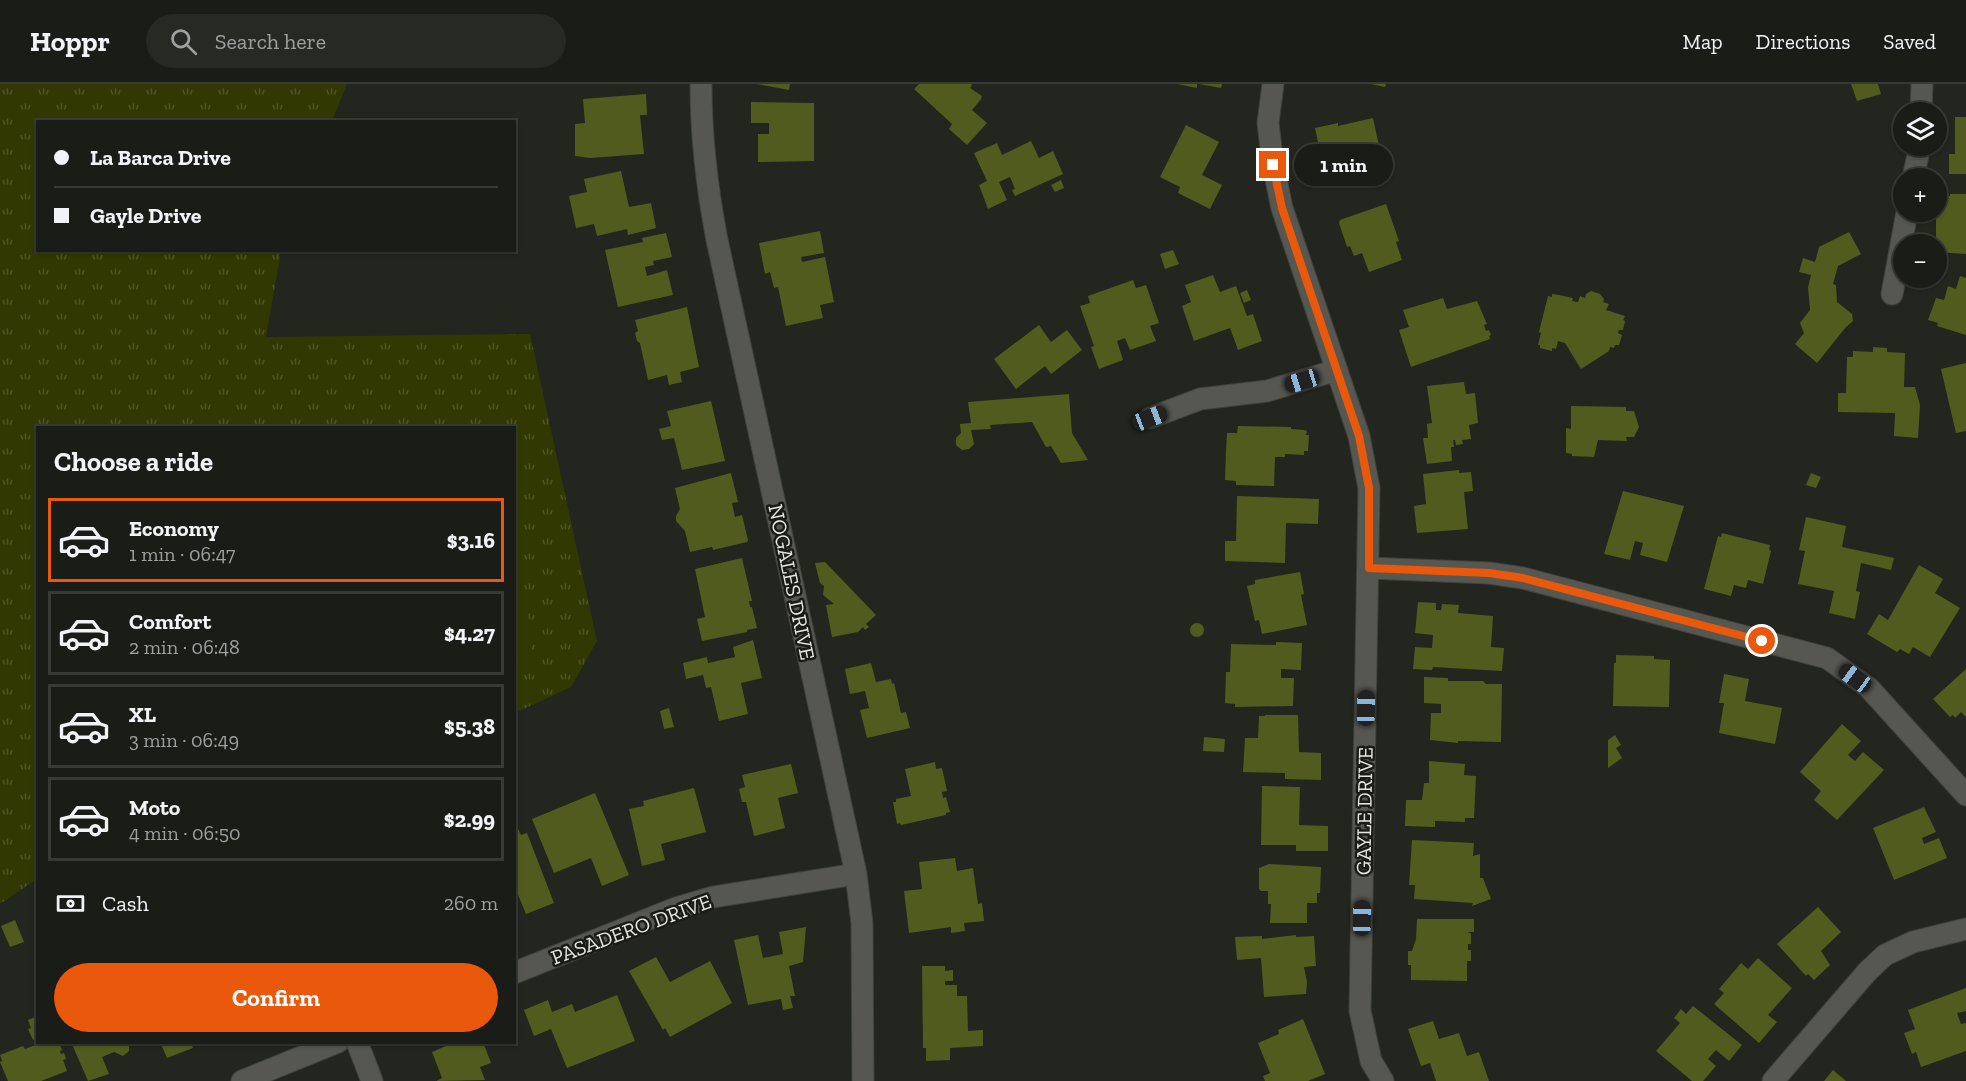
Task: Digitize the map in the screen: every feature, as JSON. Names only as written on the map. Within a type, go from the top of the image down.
[{"type":"street","name":"NOGALES DRIVE","points":[[701,84],[703,146],[717,240],[856,874],[862,923],[863,1081]]},
{"type":"street","name":"GAYLE DRIVE","points":[[1273,84],[1268,123],[1273,165],[1282,208],[1359,436],[1369,488],[1360,1011],[1371,1061],[1383,1081]]},
{"type":"street","points":[[1922,84],[1922,102]]},
{"type":"street","points":[[1892,294],[1905,222]]},
{"type":"street","points":[[1150,418],[1200,399],[1267,391],[1337,370]]},
{"type":"street","points":[[1369,568],[1489,573],[1523,578],[1827,658],[1869,688],[1966,795]]},
{"type":"street","name":"PASADERO DRIVE","points":[[516,972],[676,908],[713,897],[856,874]]},
{"type":"street","points":[[1773,1081],[1867,972],[1886,955],[1913,942],[1966,929]]},
{"type":"street","points":[[242,1081],[334,1044]]},
{"type":"street","points":[[358,1044],[372,1081]]},
{"type":"green space","points":[[0,84],[347,84],[332,120],[36,120],[36,252],[281,252],[266,337],[530,334],[597,641],[571,687],[516,713],[516,426],[36,426],[36,880],[0,904]]},
{"type":"green space","points":[[516,609],[528,616],[534,633],[530,654],[516,664]]},
{"type":"building","points":[[757,84],[790,84],[789,90]]},
{"type":"building","points":[[919,84],[971,84],[970,88],[982,96],[972,110],[987,123],[967,145],[949,129],[952,124],[914,89]]},
{"type":"building","points":[[1177,84],[1197,84],[1197,88]]},
{"type":"building","points":[[1199,84],[1222,84],[1221,88]]},
{"type":"building","points":[[1851,84],[1878,84],[1881,94],[1857,101]]},
{"type":"building","points":[[646,94],[647,115],[640,115],[644,154],[590,158],[575,156],[575,124],[585,123],[583,99]]},
{"type":"building","points":[[751,102],[814,103],[814,161],[758,162],[758,134],[769,134],[769,123],[751,123]]},
{"type":"building","points":[[1955,117],[1966,117],[1966,174],[1949,174],[1949,154],[1955,154]]},
{"type":"building","points":[[1373,118],[1385,174],[1324,187],[1312,144],[1318,142],[1315,128],[1338,123],[1338,126]],"holes":[[[1334,153],[1336,164],[1329,166],[1327,154]]]},
{"type":"building","points":[[1186,125],[1219,142],[1202,175],[1222,185],[1210,209],[1178,193],[1180,187],[1160,177]]},
{"type":"building","points":[[1031,141],[1039,158],[1053,151],[1063,174],[1015,196],[1010,177],[999,182],[1007,200],[988,209],[979,185],[987,181],[974,153],[997,143],[1002,155]]},
{"type":"building","points":[[621,171],[629,207],[651,203],[656,228],[628,235],[627,229],[597,236],[594,224],[576,228],[569,196],[587,192],[584,179]]},
{"type":"building","points":[[1061,180],[1064,188],[1055,192],[1051,185]]},
{"type":"building","points":[[1950,194],[1966,194],[1966,254],[1947,253],[1947,234],[1936,234],[1936,222],[1947,222],[1947,196]]},
{"type":"building","points":[[1386,204],[1399,241],[1396,242],[1402,260],[1369,272],[1362,253],[1354,256],[1350,246],[1347,247],[1339,223],[1340,220]]},
{"type":"building","points":[[820,231],[824,253],[801,257],[802,262],[825,257],[834,302],[820,305],[823,318],[786,326],[778,287],[774,288],[770,272],[765,274],[759,243]]},
{"type":"building","points":[[1849,232],[1861,254],[1838,266],[1833,284],[1836,285],[1837,302],[1852,314],[1853,321],[1817,363],[1795,344],[1804,333],[1800,323],[1810,310],[1808,287],[1811,275],[1799,272],[1803,258],[1815,262],[1819,247]]},
{"type":"building","points":[[666,233],[672,257],[653,261],[654,265],[645,267],[647,276],[667,270],[673,295],[618,307],[605,250],[643,242],[642,238]]},
{"type":"building","points":[[1173,250],[1179,264],[1165,269],[1160,254]]},
{"type":"building","points":[[1213,275],[1220,292],[1236,286],[1247,316],[1253,314],[1262,341],[1238,350],[1230,328],[1194,341],[1182,306],[1191,302],[1185,285]]},
{"type":"building","points":[[1960,276],[1966,278],[1966,335],[1937,326],[1938,323],[1928,320],[1936,298],[1944,300],[1948,286],[1956,289]]},
{"type":"building","points":[[1133,280],[1136,288],[1146,285],[1159,323],[1150,326],[1156,341],[1130,350],[1125,338],[1117,341],[1123,360],[1099,369],[1091,347],[1094,346],[1080,306],[1090,303],[1088,296]]},
{"type":"building","points":[[1247,290],[1251,300],[1244,303],[1240,293]]},
{"type":"building","points":[[1591,291],[1600,294],[1604,299],[1603,302],[1609,304],[1606,310],[1625,316],[1623,320],[1625,321],[1623,330],[1619,330],[1618,333],[1622,335],[1619,345],[1615,345],[1614,348],[1610,347],[1609,351],[1581,369],[1565,343],[1558,341],[1556,349],[1552,348],[1552,351],[1540,348],[1538,345],[1541,333],[1539,332],[1548,296],[1559,295],[1573,298],[1572,301],[1578,302],[1580,296],[1585,298],[1586,294]]},
{"type":"building","points":[[1443,298],[1447,309],[1477,301],[1487,324],[1484,325],[1486,331],[1489,330],[1491,335],[1490,339],[1411,367],[1399,330],[1409,327],[1403,310]]},
{"type":"building","points":[[687,307],[699,367],[680,372],[682,382],[669,385],[667,375],[648,380],[640,343],[635,333],[638,331],[635,320]]},
{"type":"building","points":[[1039,325],[1051,342],[1067,330],[1082,350],[1051,374],[1045,366],[1016,389],[994,359]]},
{"type":"building","points":[[1873,347],[1887,348],[1887,352],[1905,353],[1904,387],[1915,387],[1920,405],[1918,438],[1894,436],[1895,413],[1838,412],[1838,393],[1846,393],[1847,357],[1853,357],[1853,351],[1873,352]]},
{"type":"building","points":[[1966,363],[1966,431],[1956,433],[1941,369]]},
{"type":"building","points":[[1464,382],[1466,394],[1475,393],[1478,423],[1469,425],[1471,439],[1462,440],[1463,444],[1456,445],[1453,440],[1452,461],[1427,464],[1423,438],[1428,438],[1427,424],[1432,423],[1427,386]]},
{"type":"building","points":[[1069,394],[1072,433],[1088,460],[1061,463],[1051,446],[1046,447],[1032,422],[990,425],[991,429],[971,430],[974,444],[969,449],[962,450],[956,445],[956,438],[961,433],[960,424],[971,423],[968,402]]},
{"type":"building","points":[[711,401],[725,461],[682,470],[674,438],[662,440],[659,429],[671,426],[667,411]]},
{"type":"building","points":[[1571,406],[1626,407],[1626,411],[1634,411],[1639,427],[1634,437],[1626,437],[1627,441],[1598,440],[1594,457],[1572,456],[1566,453],[1566,428],[1571,429]]},
{"type":"building","points":[[1238,426],[1291,427],[1291,429],[1307,431],[1308,451],[1304,451],[1304,455],[1285,454],[1285,457],[1275,457],[1274,486],[1236,485],[1236,481],[1225,480],[1227,433],[1237,433]]},
{"type":"building","points":[[1459,470],[1459,473],[1471,472],[1473,491],[1464,492],[1468,529],[1417,533],[1414,506],[1426,504],[1423,474]]},
{"type":"building","points":[[731,473],[738,502],[732,503],[735,517],[742,515],[747,542],[713,550],[712,547],[690,552],[685,531],[676,521],[680,509],[675,488]]},
{"type":"building","points":[[1811,473],[1821,477],[1816,488],[1806,485]]},
{"type":"building","points":[[1623,491],[1684,506],[1667,562],[1640,555],[1643,543],[1635,541],[1630,560],[1604,554]]},
{"type":"building","points":[[1237,496],[1319,499],[1318,524],[1286,523],[1285,563],[1225,561],[1225,541],[1236,541]]},
{"type":"building","points":[[1806,517],[1846,526],[1842,547],[1894,558],[1891,570],[1861,563],[1856,591],[1860,592],[1855,619],[1829,613],[1834,591],[1798,584],[1805,551],[1799,550]]},
{"type":"building","points":[[1722,533],[1770,545],[1769,550],[1771,551],[1763,584],[1748,580],[1746,588],[1734,585],[1731,596],[1704,589],[1718,536],[1721,537]]},
{"type":"building","points":[[742,558],[752,601],[749,601],[750,607],[752,607],[757,628],[702,641],[697,619],[705,617],[695,569]]},
{"type":"building","points":[[825,562],[876,615],[866,624],[869,627],[865,630],[863,627],[858,632],[832,637],[826,605],[834,604],[823,595],[824,586],[820,583],[815,563]]},
{"type":"building","points":[[1919,565],[1943,579],[1935,593],[1960,608],[1930,657],[1913,647],[1909,654],[1900,649],[1897,652],[1867,634],[1879,614],[1888,620]]},
{"type":"building","points":[[1300,572],[1304,594],[1301,595],[1307,625],[1262,634],[1259,620],[1255,621],[1247,586],[1255,584],[1255,580]]},
{"type":"building","points":[[1418,602],[1436,603],[1436,610],[1441,610],[1442,604],[1459,605],[1458,613],[1493,616],[1491,647],[1504,648],[1502,671],[1433,667],[1432,670],[1413,669],[1415,647],[1432,648],[1433,635],[1415,633]]},
{"type":"building","points":[[1197,623],[1202,625],[1204,630],[1202,635],[1197,637],[1192,635],[1190,630],[1192,625]]},
{"type":"building","points":[[753,640],[762,678],[741,683],[748,714],[719,721],[711,687],[706,688],[703,675],[686,679],[683,663],[707,657],[708,663],[735,657],[733,647]]},
{"type":"building","points":[[1276,642],[1302,643],[1301,670],[1281,669],[1281,678],[1294,678],[1293,706],[1235,707],[1235,704],[1225,703],[1226,672],[1230,672],[1231,644],[1276,645]]},
{"type":"building","points":[[1616,655],[1654,656],[1654,659],[1670,660],[1669,707],[1613,706]]},
{"type":"building","points":[[871,663],[876,682],[891,679],[892,684],[894,683],[901,713],[906,712],[910,728],[867,738],[860,710],[869,708],[865,691],[850,694],[845,669]]},
{"type":"building","points":[[1966,669],[1966,717],[1961,712],[1955,718],[1953,715],[1950,717],[1933,699]]},
{"type":"building","points":[[1724,674],[1749,679],[1745,701],[1782,708],[1775,744],[1719,733],[1724,703],[1719,703]]},
{"type":"building","points":[[1424,677],[1448,678],[1448,681],[1483,681],[1486,684],[1502,684],[1501,742],[1458,741],[1458,743],[1430,740],[1431,713],[1441,713],[1441,704],[1424,703]]},
{"type":"building","points":[[669,708],[674,727],[664,729],[660,711]]},
{"type":"building","points":[[1298,715],[1299,752],[1321,753],[1321,780],[1285,779],[1285,773],[1243,772],[1245,738],[1258,738],[1259,716]]},
{"type":"building","points":[[1842,724],[1861,741],[1848,755],[1855,761],[1863,752],[1884,770],[1837,820],[1814,800],[1821,791],[1800,772]]},
{"type":"building","points":[[1615,735],[1621,745],[1616,748],[1622,758],[1608,768],[1608,740]]},
{"type":"building","points":[[1204,737],[1225,739],[1224,752],[1203,751]]},
{"type":"building","points":[[1429,761],[1465,764],[1464,775],[1476,776],[1474,818],[1465,818],[1465,822],[1435,821],[1435,827],[1405,826],[1406,800],[1422,800],[1424,783],[1429,783]]},
{"type":"building","points":[[935,762],[936,769],[942,768],[947,791],[942,792],[943,798],[946,797],[950,812],[946,815],[897,824],[893,802],[896,802],[896,799],[911,796],[905,769]]},
{"type":"building","points":[[791,764],[798,793],[778,798],[785,828],[754,836],[746,802],[742,802],[739,789],[745,787],[742,775]]},
{"type":"building","points":[[1262,786],[1300,787],[1299,825],[1328,826],[1328,851],[1296,851],[1296,845],[1261,845]]},
{"type":"building","points":[[694,788],[706,832],[661,844],[665,860],[642,866],[629,809],[644,806],[643,801]]},
{"type":"building","points":[[595,793],[629,875],[602,886],[591,858],[554,873],[532,819]]},
{"type":"building","points":[[1924,807],[1936,832],[1922,838],[1924,844],[1939,838],[1947,858],[1894,880],[1873,828]]},
{"type":"building","points":[[518,829],[521,835],[527,833],[554,903],[526,914],[516,890],[516,830]]},
{"type":"building","points":[[1412,840],[1474,843],[1473,856],[1480,854],[1480,878],[1483,878],[1491,899],[1472,906],[1473,903],[1414,899],[1415,885],[1409,885]]},
{"type":"building","points":[[955,858],[957,871],[973,868],[978,904],[982,903],[984,921],[964,923],[965,931],[951,933],[951,927],[909,933],[904,891],[922,889],[919,862]]},
{"type":"building","points":[[1269,864],[1321,867],[1320,893],[1317,893],[1317,903],[1307,903],[1307,923],[1270,923],[1271,904],[1268,904],[1268,891],[1259,889],[1259,868]]},
{"type":"building","points":[[1818,907],[1841,932],[1821,951],[1830,965],[1814,980],[1808,974],[1806,976],[1777,944]]},
{"type":"building","points":[[1417,919],[1474,919],[1474,932],[1468,932],[1471,934],[1471,944],[1468,944],[1468,950],[1471,950],[1471,961],[1467,961],[1467,981],[1411,980],[1408,951],[1412,951],[1416,939]]},
{"type":"building","points":[[15,920],[24,942],[10,947],[1,926]]},
{"type":"building","points":[[806,927],[803,962],[789,966],[795,996],[790,996],[793,1008],[783,1010],[781,999],[748,1005],[734,940],[758,935],[763,958],[783,954],[779,932]]},
{"type":"building","points":[[1296,935],[1296,937],[1314,936],[1316,966],[1304,967],[1307,982],[1306,994],[1264,997],[1261,958],[1237,960],[1235,937],[1262,936],[1262,939]]},
{"type":"building","points":[[656,957],[670,982],[710,961],[732,1003],[670,1037],[665,1028],[663,1030],[629,971]]},
{"type":"building","points":[[1758,958],[1792,988],[1768,1015],[1777,1022],[1759,1043],[1714,1004],[1724,993],[1719,989],[1741,963],[1748,969]]},
{"type":"building","points":[[922,966],[945,966],[945,971],[953,970],[953,981],[945,981],[945,985],[957,985],[957,996],[967,996],[968,1031],[983,1030],[983,1046],[950,1048],[950,1060],[926,1061],[926,1048],[923,1048]]},
{"type":"building","points":[[1966,988],[1966,1011],[1957,1013],[1961,1024],[1966,1023],[1966,1051],[1921,1067],[1916,1052],[1912,1054],[1904,1033],[1915,1029],[1908,1010]]},
{"type":"building","points":[[617,995],[635,1041],[567,1068],[551,1029],[534,1036],[524,1010],[548,1000],[552,1012],[572,1004],[575,1012]]},
{"type":"building","points":[[1693,1006],[1742,1045],[1729,1061],[1716,1050],[1708,1059],[1716,1066],[1703,1081],[1692,1081],[1656,1051],[1680,1023],[1674,1018],[1681,1009],[1686,1014]]},
{"type":"building","points":[[36,1017],[36,1039],[33,1040],[28,1029],[31,1028],[28,1020]]},
{"type":"building","points":[[1303,1019],[1325,1074],[1308,1081],[1265,1081],[1263,1076],[1270,1073],[1258,1043],[1279,1034],[1278,1030]]},
{"type":"building","points":[[1433,1021],[1439,1039],[1459,1033],[1467,1056],[1479,1052],[1489,1081],[1436,1081],[1430,1063],[1421,1066],[1408,1029]]},
{"type":"building","points":[[38,1044],[60,1044],[61,1054],[64,1053],[66,1059],[63,1060],[67,1071],[41,1081],[8,1081],[0,1062],[2,1061],[0,1055],[23,1046],[25,1049]]},
{"type":"building","points":[[72,1044],[135,1044],[129,1046],[129,1051],[123,1056],[114,1052],[102,1057],[109,1074],[88,1081]]},
{"type":"building","points":[[161,1044],[192,1044],[193,1048],[167,1058]]},
{"type":"building","points":[[450,1044],[484,1044],[491,1063],[480,1067],[485,1080],[436,1081],[442,1078],[432,1052]]},
{"type":"building","points":[[1833,1070],[1846,1081],[1824,1081]]},
{"type":"route","points":[[1273,165],[1282,208],[1359,436],[1369,488],[1369,568],[1489,573],[1523,578],[1762,641]]}]
